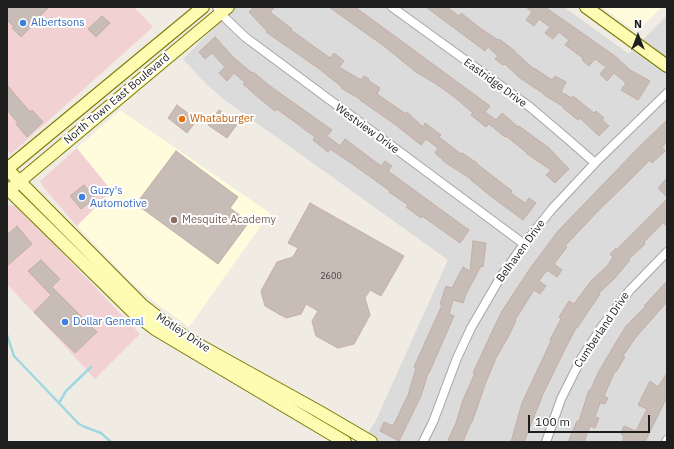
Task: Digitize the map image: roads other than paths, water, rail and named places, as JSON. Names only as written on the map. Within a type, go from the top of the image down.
[{"type":"main road","name":"North Town East Boulevard","points":[[7,169],[203,7]]},
{"type":"main road","points":[[586,7],[667,66]]},
{"type":"main road","name":"North Town East Boulevard","points":[[8,190],[126,92],[222,9]]},
{"type":"main road","points":[[115,80],[126,92]]},
{"type":"main road","name":"Motley Drive","points":[[7,169],[155,329],[343,441]]},
{"type":"main road","name":"Motley Drive","points":[[8,190],[138,309],[371,442]]},
{"type":"main road","points":[[343,441],[347,428]]},
{"type":"street","name":"Eastridge Drive","points":[[392,7],[530,107],[595,163]]},
{"type":"street","name":"Westview Drive","points":[[222,9],[245,37],[271,58],[524,244]]},
{"type":"street","name":"Belhaven Drive","points":[[423,442],[433,422],[457,358],[471,328],[500,278],[524,244],[552,209],[595,163],[667,93]]},
{"type":"street","name":"Cumberland Drive","points":[[546,442],[561,398],[580,359],[603,325],[630,290],[667,252]]},
{"type":"waterway","points":[[7,335],[14,356],[79,424],[101,433],[111,442]]},
{"type":"waterway","points":[[59,403],[66,391],[91,367]]},
{"type":"place","name":"Albertsons","points":[[23,23]]},
{"type":"place","name":"Whataburger","points":[[182,119]]},
{"type":"place","name":"Guzy's Automotive","points":[[82,197]]},
{"type":"place","name":"Mesquite Academy","points":[[174,220]]},
{"type":"place","name":"Dollar General","points":[[65,322]]}]
